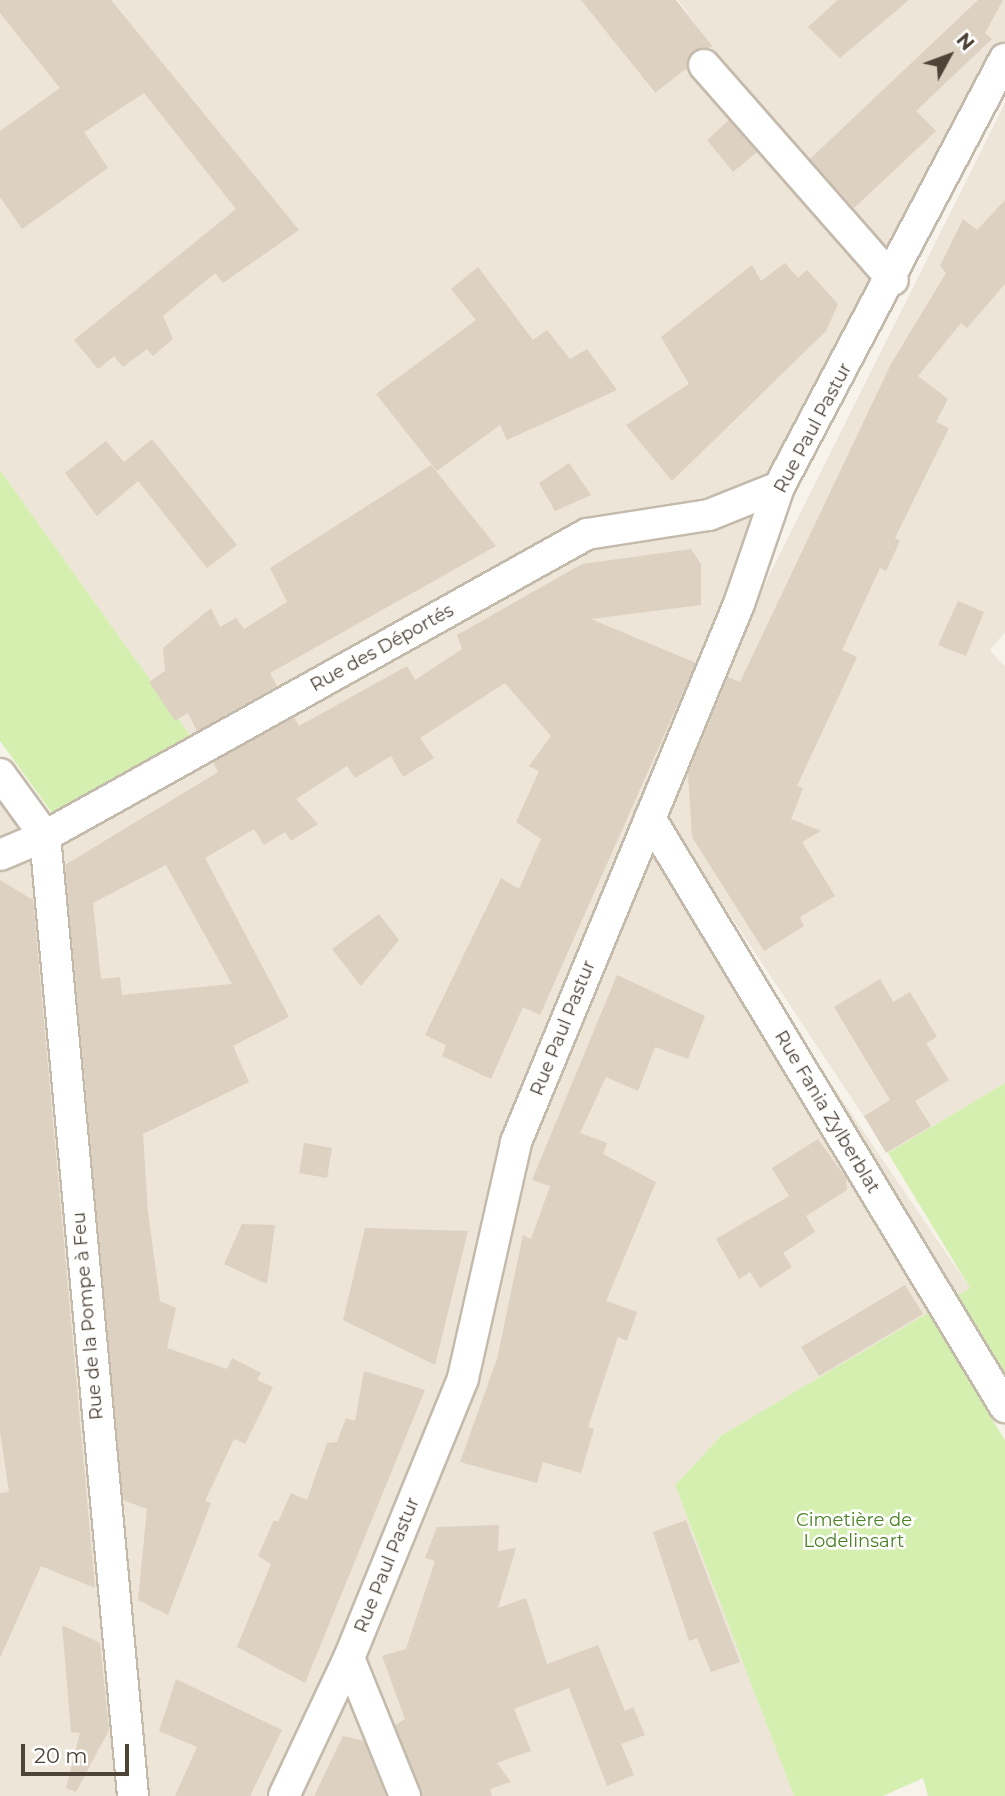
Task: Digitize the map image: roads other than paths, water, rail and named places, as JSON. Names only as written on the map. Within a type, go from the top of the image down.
[{"type":"street","name":"Rue Paul Pastur","points":[[284,1796],[349,1658],[463,1378],[516,1142],[650,818],[779,487],[893,280],[1005,59]]},
{"type":"street","points":[[704,65],[893,280]]},
{"type":"street","name":"Rue des Déportés","points":[[0,855],[45,836],[587,534],[709,515],[779,487]]},
{"type":"street","points":[[0,774],[45,836]]},
{"type":"street","name":"Rue Fania Zylberblat","points":[[650,818],[1005,1407]]},
{"type":"street","name":"Rue de la Pompe à Feu","points":[[45,836],[133,1796]]},
{"type":"street","points":[[349,1658],[405,1796]]},
{"type":"park label","name":"Cimetière de Lodelinsart","points":[[854,1531]]}]
